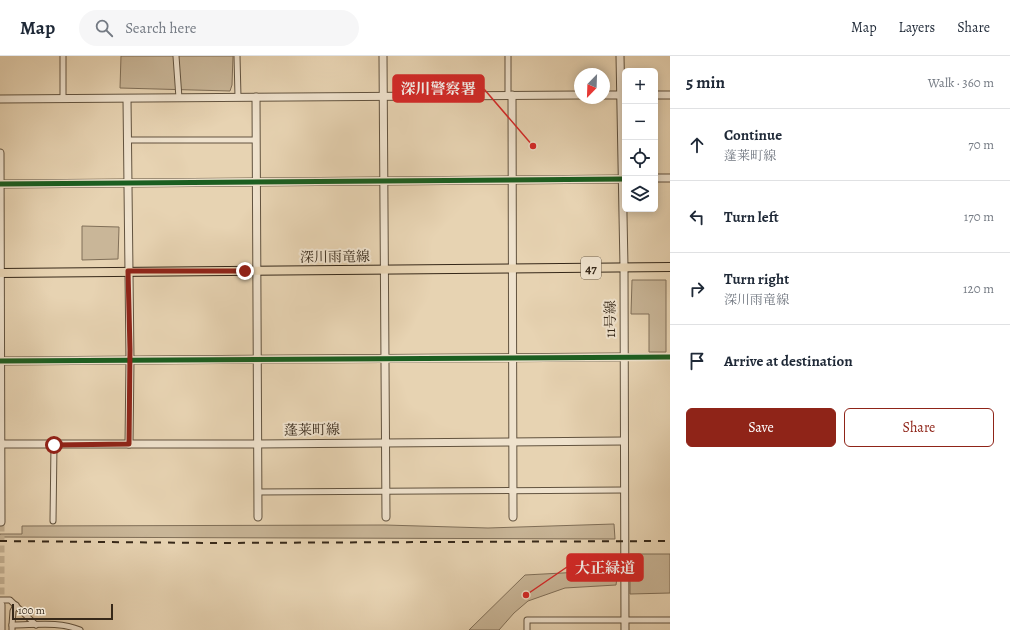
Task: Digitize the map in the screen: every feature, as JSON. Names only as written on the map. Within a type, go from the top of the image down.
[{"type":"main road","name":"深川雨竜線","points":[[0,273],[670,267]]},
{"type":"street","points":[[63,56],[63,99]]},
{"type":"street","points":[[176,56],[179,98]]},
{"type":"street","points":[[237,56],[238,97]]},
{"type":"street","points":[[383,56],[386,517]]},
{"type":"street","points":[[508,56],[512,179],[513,517]]},
{"type":"street","name":"11号線","points":[[620,56],[622,95]]},
{"type":"street","points":[[0,99],[574,95]]},
{"type":"street","points":[[610,95],[622,95]]},
{"type":"street","points":[[658,95],[670,95]]},
{"type":"street","points":[[256,97],[258,517]]},
{"type":"street","points":[[127,99],[130,360],[129,444]]},
{"type":"street","name":"11号線","points":[[622,104],[623,176]]},
{"type":"street","points":[[128,140],[256,140]]},
{"type":"street","points":[[0,153],[1,522]]},
{"type":"street","points":[[0,184],[622,178]]},
{"type":"street","points":[[658,178],[670,178]]},
{"type":"street","name":"11号線","points":[[623,212],[625,630]]},
{"type":"street","points":[[0,361],[670,357]]},
{"type":"street","name":"蓬莱町線","points":[[0,444],[54,445],[624,441]]},
{"type":"street","points":[[53,521],[54,445]]},
{"type":"street","points":[[258,492],[624,490]]},
{"type":"street","points":[[1,630],[0,603],[10,600],[36,625]]},
{"type":"street","points":[[16,605],[13,611],[12,628],[60,624],[80,630]]},
{"type":"street","points":[[526,630],[527,620],[670,620]]},
{"type":"shaded area","points":[[121,56],[233,56],[232,85],[230,91],[120,88]]},
{"type":"shaded area","points":[[82,226],[119,227],[118,259],[82,260]]},
{"type":"shaded area","points":[[632,280],[666,280],[666,352],[649,352],[649,314],[631,314]]},
{"type":"shaded area","points":[[614,524],[615,539],[0,537],[0,534],[22,534],[22,526],[385,525],[488,528]]},
{"type":"shaded area","points":[[630,554],[670,554],[670,593],[630,594]]},
{"type":"shaded area","points":[[618,570],[616,585],[565,588],[528,601],[514,613],[499,630],[469,630],[525,575]]},
{"type":"tunnel","points":[[1,522],[1,605]]},
{"type":"railway","points":[[0,541],[211,543],[670,541]]},
{"type":"cycle path","points":[[0,184],[622,179]]},
{"type":"cycle path","points":[[0,361],[670,357]]},
{"type":"place","name":"深川警察署","points":[[533,146]]},
{"type":"place","name":"大正緑道","points":[[526,595]]},
{"type":"route","points":[[54,445],[129,444],[130,350],[128,271],[245,271]]}]
